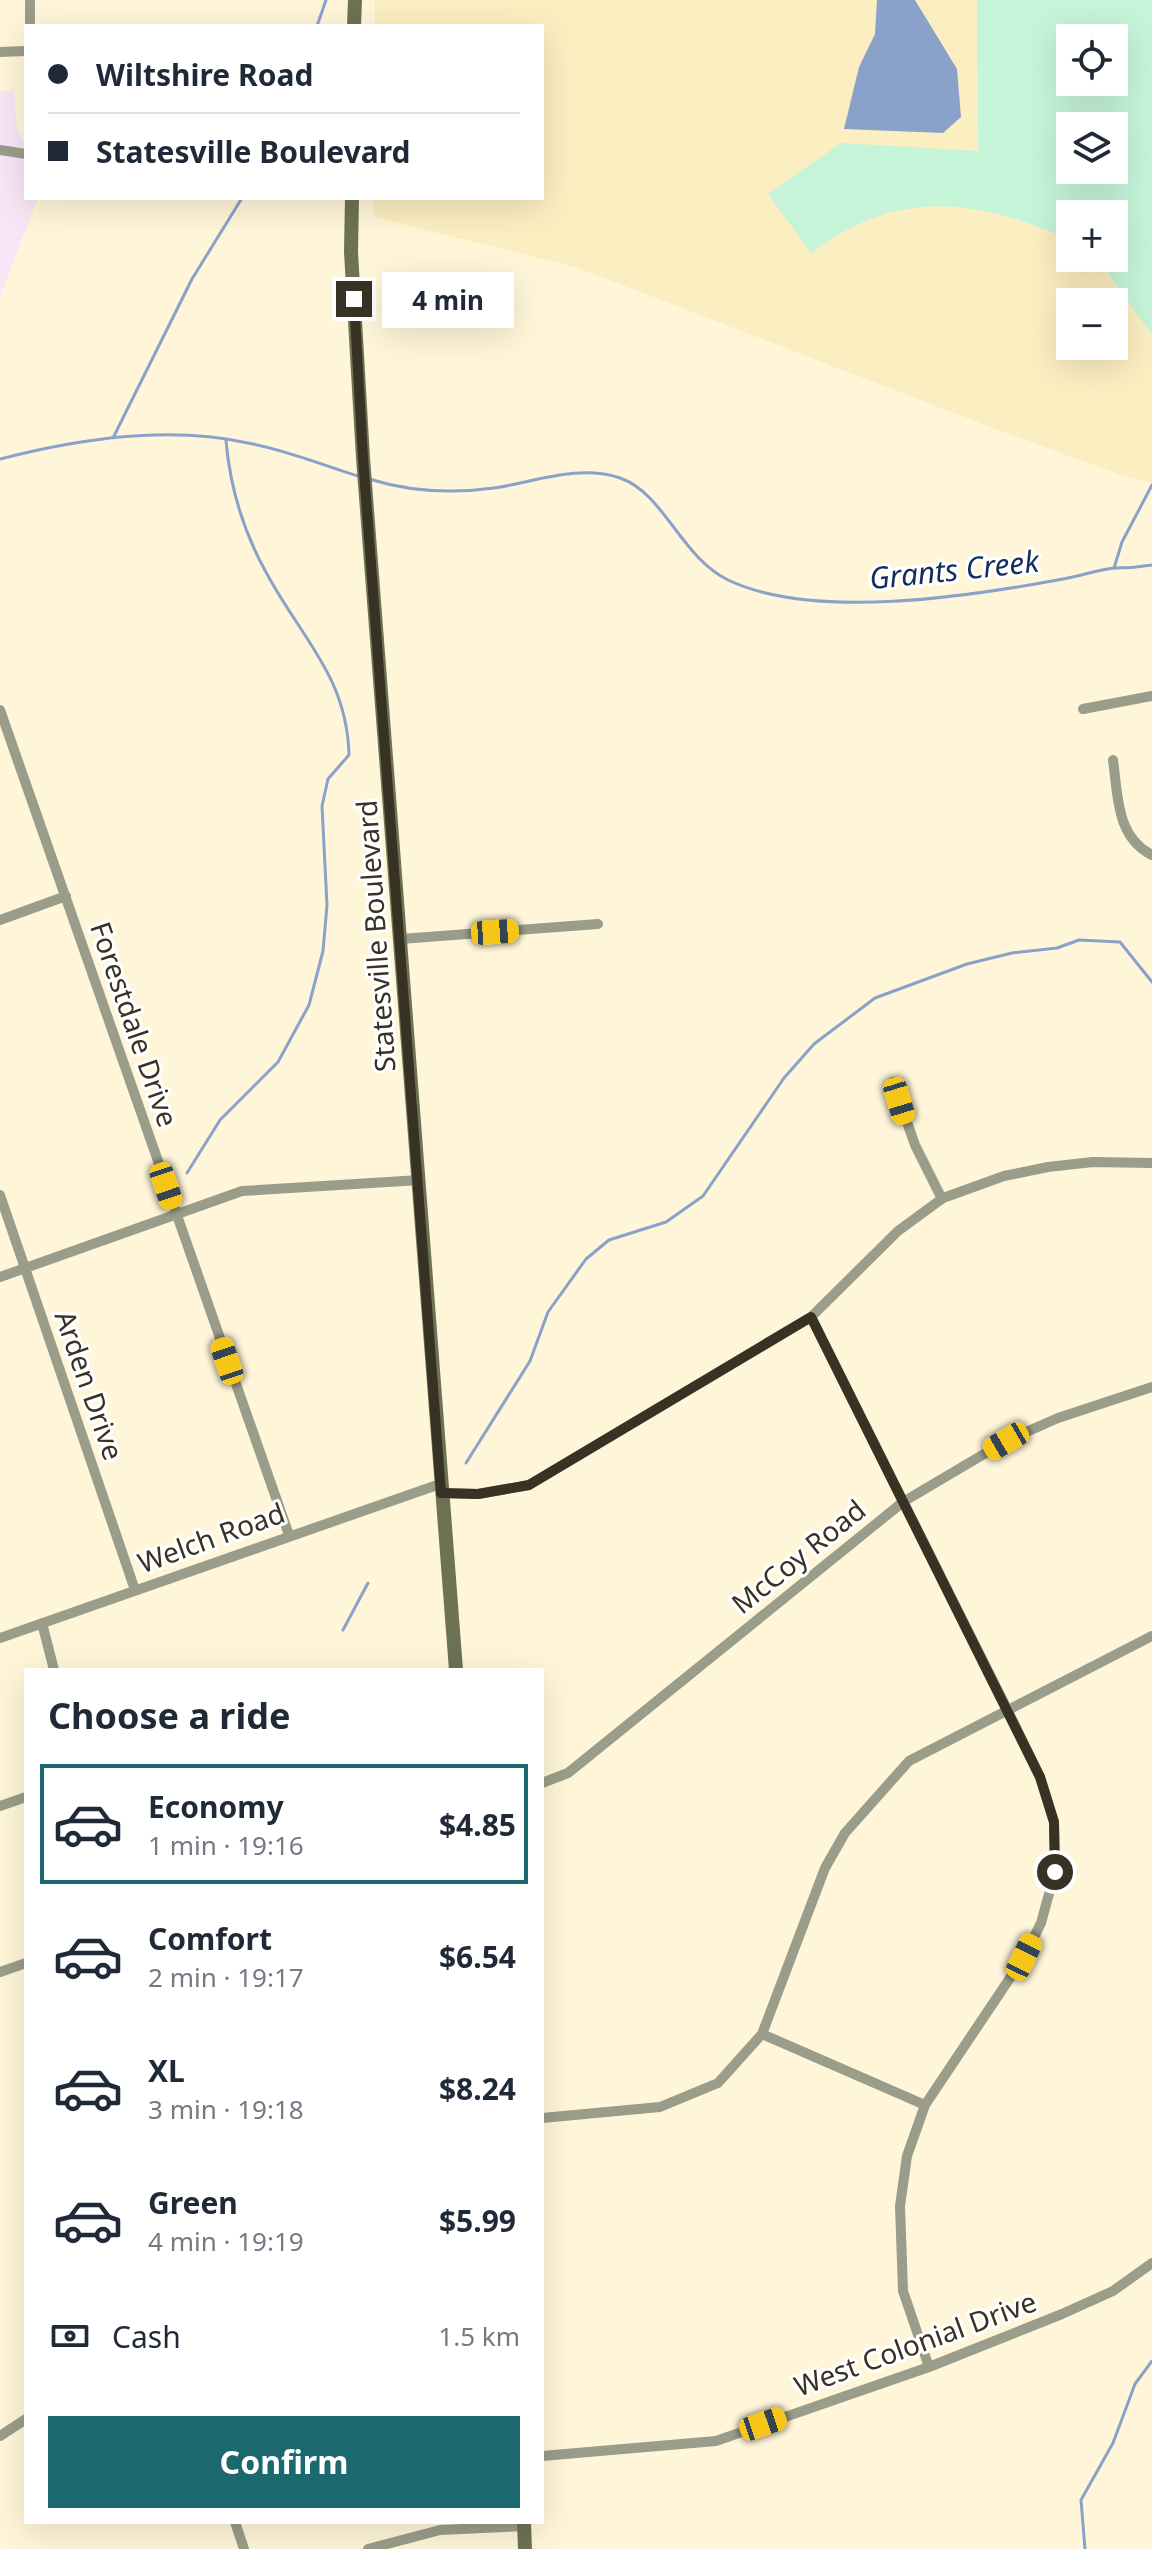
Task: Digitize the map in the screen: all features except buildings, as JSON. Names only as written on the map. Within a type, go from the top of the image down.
[{"type":"main road","points":[[354,24],[355,0]]},
{"type":"main road","name":"Statesville Boulevard","points":[[352,200],[351,252],[363,458],[456,1668]]},
{"type":"main road","points":[[524,2524],[525,2549]]},
{"type":"street","points":[[30,0],[30,24]]},
{"type":"street","points":[[0,52],[24,51]]},
{"type":"street","points":[[0,150],[24,154]]},
{"type":"street","points":[[1083,709],[1152,696]]},
{"type":"street","name":"Forestdale Drive","points":[[0,710],[289,1535]]},
{"type":"street","points":[[1113,760],[1125,830],[1134,842],[1152,855]]},
{"type":"street","points":[[0,920],[66,896]]},
{"type":"street","points":[[401,939],[598,924]]},
{"type":"street","points":[[893,1082],[915,1145],[942,1199]]},
{"type":"street","name":"Welch Road","points":[[0,1638],[289,1535],[440,1489],[478,1494],[529,1485],[811,1317],[898,1231],[942,1199],[1004,1176],[1048,1167],[1152,1163]]},
{"type":"street","points":[[0,1277],[242,1191],[420,1180]]},
{"type":"street","name":"Arden Drive","points":[[0,1195],[135,1590]]},
{"type":"street","points":[[811,1317],[1040,1777],[1054,1822],[1055,1872],[1050,1897],[1024,1957],[925,2105],[907,2156],[900,2206],[903,2291],[929,2367]]},
{"type":"street","name":"McCoy Road","points":[[544,1782],[568,1773],[903,1502],[1006,1441],[1058,1418],[1152,1387]]},
{"type":"street","points":[[42,1623],[53,1668]]},
{"type":"street","points":[[544,2118],[660,2107],[718,2083],[762,2034],[825,1868],[845,1833],[909,1761],[1152,1636]]},
{"type":"street","points":[[0,1806],[24,1798]]},
{"type":"street","points":[[0,1972],[24,1964]]},
{"type":"street","points":[[762,2034],[925,2105]]},
{"type":"street","name":"West Colonial Drive","points":[[544,2456],[716,2441],[929,2367],[1113,2291],[1152,2264]]},
{"type":"street","points":[[0,2436],[24,2420]]},
{"type":"street","points":[[236,2524],[244,2549]]},
{"type":"street","points":[[368,2549],[440,2530],[524,2524]]},
{"type":"shaded area","points":[[375,0],[1152,0],[1152,483],[1118,474],[998,430],[578,268],[373,217],[373,200],[544,200],[544,24],[375,24]]},
{"type":"shaded area","points":[[0,91],[14,91],[17,128],[24,143],[24,200],[37,200],[0,297]]},
{"type":"green space","points":[[977,0],[1152,0],[1152,335],[1128,301],[1128,288],[1118,288],[1107,272],[1128,272],[1128,200],[1056,200],[1056,234],[1002,215],[969,209],[937,206],[906,209],[874,218],[843,232],[811,253],[768,194],[841,143],[978,151]]},
{"type":"water","points":[[877,0],[915,0],[957,69],[961,117],[943,133],[844,129],[859,67],[875,34]]},
{"type":"waterway","points":[[318,24],[326,0]]},
{"type":"waterway","points":[[113,438],[192,279],[241,200]]},
{"type":"waterway","name":"Grants Creek","points":[[0,459],[94,440],[190,435],[266,447],[358,476]]},
{"type":"waterway","points":[[187,1173],[220,1120],[278,1062],[309,1005],[323,951],[327,905],[322,806],[328,779],[349,755],[346,727],[331,681],[267,574],[245,526],[231,475],[226,441]]},
{"type":"waterway","name":"Grants Creek","points":[[369,479],[400,487],[462,491],[573,473],[620,478],[649,497],[711,569],[728,580],[763,592],[804,600],[848,602],[940,598],[1026,586],[1110,569],[1152,565]]},
{"type":"waterway","points":[[1114,568],[1122,542],[1152,485]]},
{"type":"waterway","points":[[466,1463],[530,1361],[548,1312],[586,1259],[609,1240],[666,1222],[703,1196],[784,1078],[814,1044],[875,998],[967,964],[1012,953],[1057,948],[1079,940],[1120,942],[1152,982]]},
{"type":"waterway","points":[[343,1630],[368,1583]]},
{"type":"waterway","points":[[1085,2549],[1081,2500],[1113,2443],[1135,2384],[1152,2361]]},
{"type":"route","points":[[354,299],[363,458],[420,1180],[441,1493],[478,1494],[509,1491],[529,1485],[811,1317],[1040,1777],[1054,1822],[1055,1872]]}]
